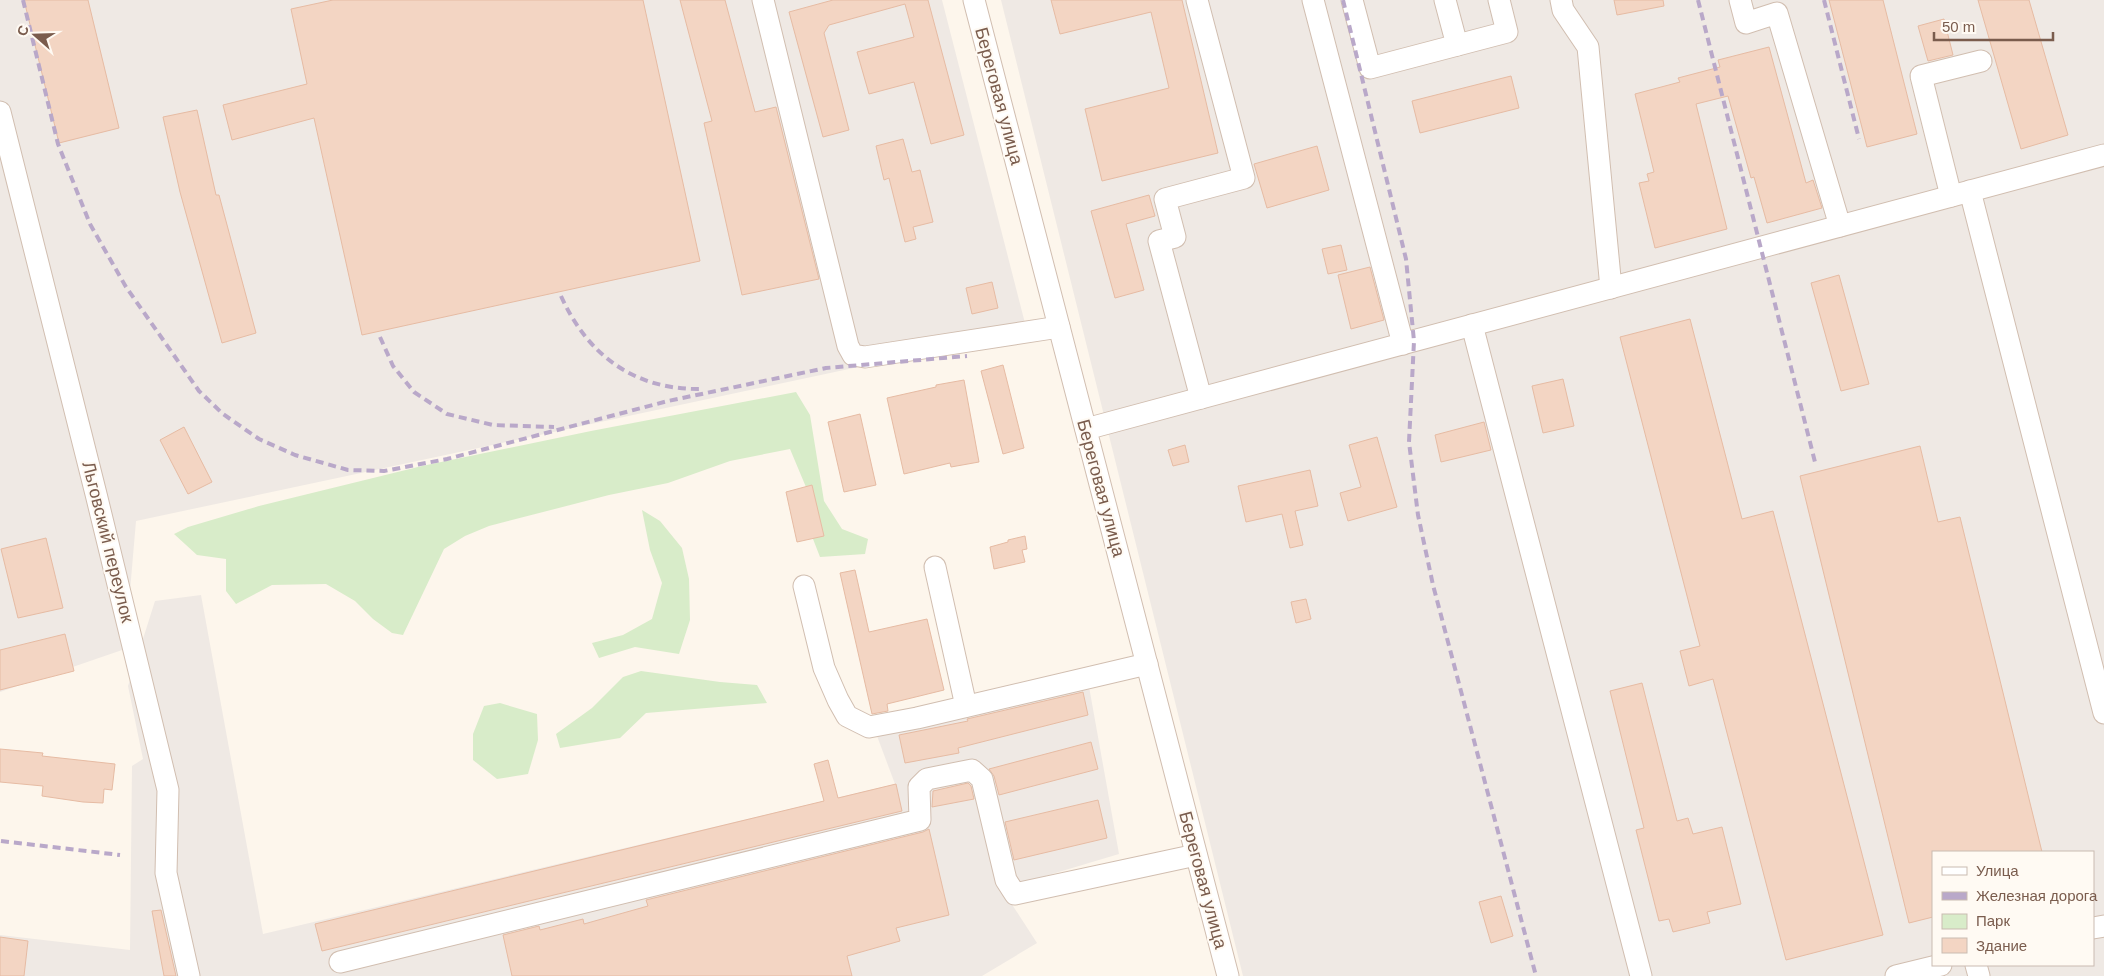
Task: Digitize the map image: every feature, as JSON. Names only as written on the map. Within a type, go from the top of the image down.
[{"type":"street","points":[[763,0],[848,346],[852,355],[865,357],[1059,327]]},
{"type":"street","name":"Береговая улица","points":[[974,0],[1228,976]]},
{"type":"street","points":[[1198,0],[1244,178],[1165,199],[1175,237],[1159,241],[1201,398]]},
{"type":"street","points":[[1313,0],[1403,344]]},
{"type":"street","points":[[1352,0],[1370,68],[1507,32],[1499,0]]},
{"type":"street","points":[[1444,0],[1456,45]]},
{"type":"street","points":[[1560,0],[1564,10],[1588,47],[1611,288]]},
{"type":"street","points":[[1740,0],[1746,22],[1777,14],[1840,226]]},
{"type":"street","points":[[1981,61],[1921,76],[1960,194],[2104,713]]},
{"type":"street","name":"Льговский переулок","points":[[0,112],[168,790],[166,873],[189,976]]},
{"type":"street","points":[[1086,429],[2104,155]]},
{"type":"street","points":[[1472,325],[1641,976]]},
{"type":"street","points":[[935,567],[966,706]]},
{"type":"street","points":[[804,586],[824,668],[847,716],[869,726],[966,706],[1147,664]]},
{"type":"street","points":[[340,962],[920,820],[919,787],[927,780],[972,770],[982,779],[1006,880],[1016,894],[1196,855]]},
{"type":"street","points":[[1896,976],[1937,966]]},
{"type":"shaded area","points":[[0,0],[942,0],[1027,331],[136,521],[125,649],[0,692]]},
{"type":"shaded area","points":[[1001,0],[2104,0],[2104,976],[1243,976]]},
{"type":"shaded area","points":[[201,595],[263,934],[895,784],[877,736],[1088,681],[1119,854],[1002,889],[1037,943],[982,976],[0,976],[0,935],[130,950],[132,766],[143,759],[128,686],[155,601]]},
{"type":"green space","points":[[796,392],[810,415],[824,501],[842,529],[868,539],[865,554],[820,557],[813,539],[811,499],[790,449],[730,461],[668,483],[609,495],[489,526],[465,536],[444,549],[403,635],[392,633],[373,619],[355,601],[326,584],[272,585],[236,604],[226,591],[226,559],[197,555],[174,534],[188,527],[259,506],[422,466],[591,431]]},
{"type":"green space","points":[[642,510],[660,521],[682,548],[689,579],[690,620],[679,654],[635,647],[599,658],[592,643],[623,635],[652,619],[662,583],[650,550]]},
{"type":"green space","points":[[641,671],[757,685],[767,703],[646,713],[620,738],[560,748],[556,734],[592,708],[623,677]]},
{"type":"green space","points":[[500,703],[537,714],[538,740],[528,774],[497,779],[473,760],[473,734],[484,706]]},
{"type":"building","points":[[24,0],[88,0],[119,128],[59,143]]},
{"type":"building","points":[[333,0],[643,0],[700,261],[362,335],[314,118],[232,140],[223,105],[307,84],[291,9]]},
{"type":"building","points":[[680,0],[725,0],[755,112],[776,107],[819,279],[742,295],[704,123],[712,121]]},
{"type":"building","points":[[833,0],[928,0],[964,135],[931,144],[914,82],[869,94],[857,52],[914,37],[905,4],[829,25],[824,33],[849,130],[823,137],[789,12]]},
{"type":"building","points":[[1051,0],[1182,0],[1218,153],[1102,181],[1085,109],[1169,88],[1151,12],[1060,34]]},
{"type":"building","points":[[1614,0],[1663,0],[1664,6],[1617,15]]},
{"type":"building","points":[[1829,0],[1883,0],[1917,134],[1867,147]]},
{"type":"building","points":[[1978,0],[2029,0],[2068,135],[2021,149]]},
{"type":"building","points":[[1944,19],[1953,55],[1928,61],[1918,26]]},
{"type":"building","points":[[1769,47],[1806,183],[1813,180],[1822,208],[1767,223],[1754,177],[1751,178],[1728,96],[1696,104],[1727,229],[1655,248],[1639,183],[1649,181],[1647,174],[1654,172],[1635,94],[1680,82],[1678,78],[1720,67],[1718,60]]},
{"type":"building","points":[[1511,76],[1519,108],[1420,133],[1412,101]]},
{"type":"building","points":[[197,110],[216,195],[219,195],[256,333],[222,343],[180,192],[163,117]]},
{"type":"building","points":[[903,139],[912,172],[920,170],[933,222],[913,227],[916,239],[905,242],[889,178],[884,180],[876,146]]},
{"type":"building","points":[[1317,146],[1329,190],[1267,208],[1254,164]]},
{"type":"building","points":[[1149,195],[1155,216],[1126,224],[1144,290],[1115,298],[1091,211]]},
{"type":"building","points":[[1341,245],[1347,270],[1328,274],[1322,249]]},
{"type":"building","points":[[1370,267],[1384,320],[1351,329],[1338,275]]},
{"type":"building","points":[[1839,275],[1869,384],[1841,391],[1811,283]]},
{"type":"building","points":[[992,282],[998,308],[972,314],[966,288]]},
{"type":"building","points":[[1690,319],[1742,519],[1773,511],[1883,935],[1786,960],[1713,679],[1689,686],[1680,651],[1700,646],[1620,337]]},
{"type":"building","points":[[1003,365],[1024,448],[1003,454],[981,371]]},
{"type":"building","points":[[1563,379],[1574,426],[1543,433],[1532,386]]},
{"type":"building","points":[[964,380],[979,462],[951,467],[950,463],[904,474],[887,398],[936,387],[936,385]]},
{"type":"building","points":[[860,414],[876,485],[844,492],[828,422]]},
{"type":"building","points":[[1484,422],[1491,450],[1441,462],[1435,435]]},
{"type":"building","points":[[184,427],[212,482],[188,494],[160,440]]},
{"type":"building","points":[[1377,437],[1397,507],[1348,521],[1340,493],[1361,487],[1349,445]]},
{"type":"building","points":[[1185,445],[1189,462],[1173,466],[1168,450]]},
{"type":"building","points":[[1920,446],[1938,522],[1960,517],[2042,851],[1932,851],[1932,917],[1909,923],[1800,476]]},
{"type":"building","points":[[1310,470],[1318,506],[1295,511],[1303,545],[1290,548],[1282,514],[1246,522],[1238,486]]},
{"type":"building","points":[[812,485],[824,536],[797,542],[786,492]]},
{"type":"building","points":[[1025,536],[1027,549],[1022,550],[1025,562],[994,569],[990,547]]},
{"type":"building","points":[[46,538],[63,608],[18,618],[1,549]]},
{"type":"building","points":[[855,570],[869,632],[927,619],[944,690],[887,704],[888,711],[872,714],[840,573]]},
{"type":"building","points":[[1306,599],[1311,619],[1296,623],[1291,602]]},
{"type":"building","points":[[65,634],[74,671],[0,690],[0,650]]},
{"type":"building","points":[[1642,683],[1677,821],[1688,818],[1693,834],[1722,827],[1741,904],[1707,912],[1710,923],[1673,932],[1669,919],[1659,921],[1636,830],[1644,828],[1610,691]]},
{"type":"building","points":[[1083,692],[1088,715],[958,748],[959,753],[905,763],[899,735],[968,721],[967,719]]},
{"type":"building","points":[[1091,742],[1098,769],[999,795],[994,776],[989,769]]},
{"type":"building","points":[[0,749],[43,753],[42,756],[115,764],[112,790],[104,789],[103,803],[83,802],[42,796],[43,786],[0,782]]},
{"type":"building","points":[[828,760],[838,798],[896,784],[902,811],[322,951],[315,924],[824,801],[814,764]]},
{"type":"building","points":[[968,783],[971,786],[974,799],[932,807],[933,791]]},
{"type":"building","points":[[1098,800],[1107,838],[1014,860],[1005,822]]},
{"type":"building","points":[[929,829],[949,915],[896,928],[900,941],[847,956],[852,976],[512,976],[503,935],[539,926],[540,930],[583,919],[584,924],[648,906],[646,900]]},
{"type":"building","points":[[1501,896],[1513,936],[1491,943],[1479,902]]},
{"type":"building","points":[[161,910],[176,976],[164,976],[152,911]]},
{"type":"building","points":[[0,937],[28,941],[24,976],[0,976]]},
{"type":"railway","points":[[23,0],[58,144],[90,224],[126,287],[199,391],[223,414],[259,439],[295,455],[348,470],[384,471],[447,459],[668,401],[826,368],[967,356]]},
{"type":"railway","points":[[1343,0],[1406,259],[1414,341],[1409,442],[1418,515],[1433,585],[1536,976]]},
{"type":"railway","points":[[1698,0],[1815,462]]},
{"type":"railway","points":[[1824,0],[1859,139]]},
{"type":"railway","points":[[561,296],[585,336],[616,365],[635,376],[655,383],[677,388],[701,389]]},
{"type":"railway","points":[[380,337],[393,366],[414,392],[447,414],[493,425],[554,427]]},
{"type":"railway","points":[[1,841],[120,855]]}]
